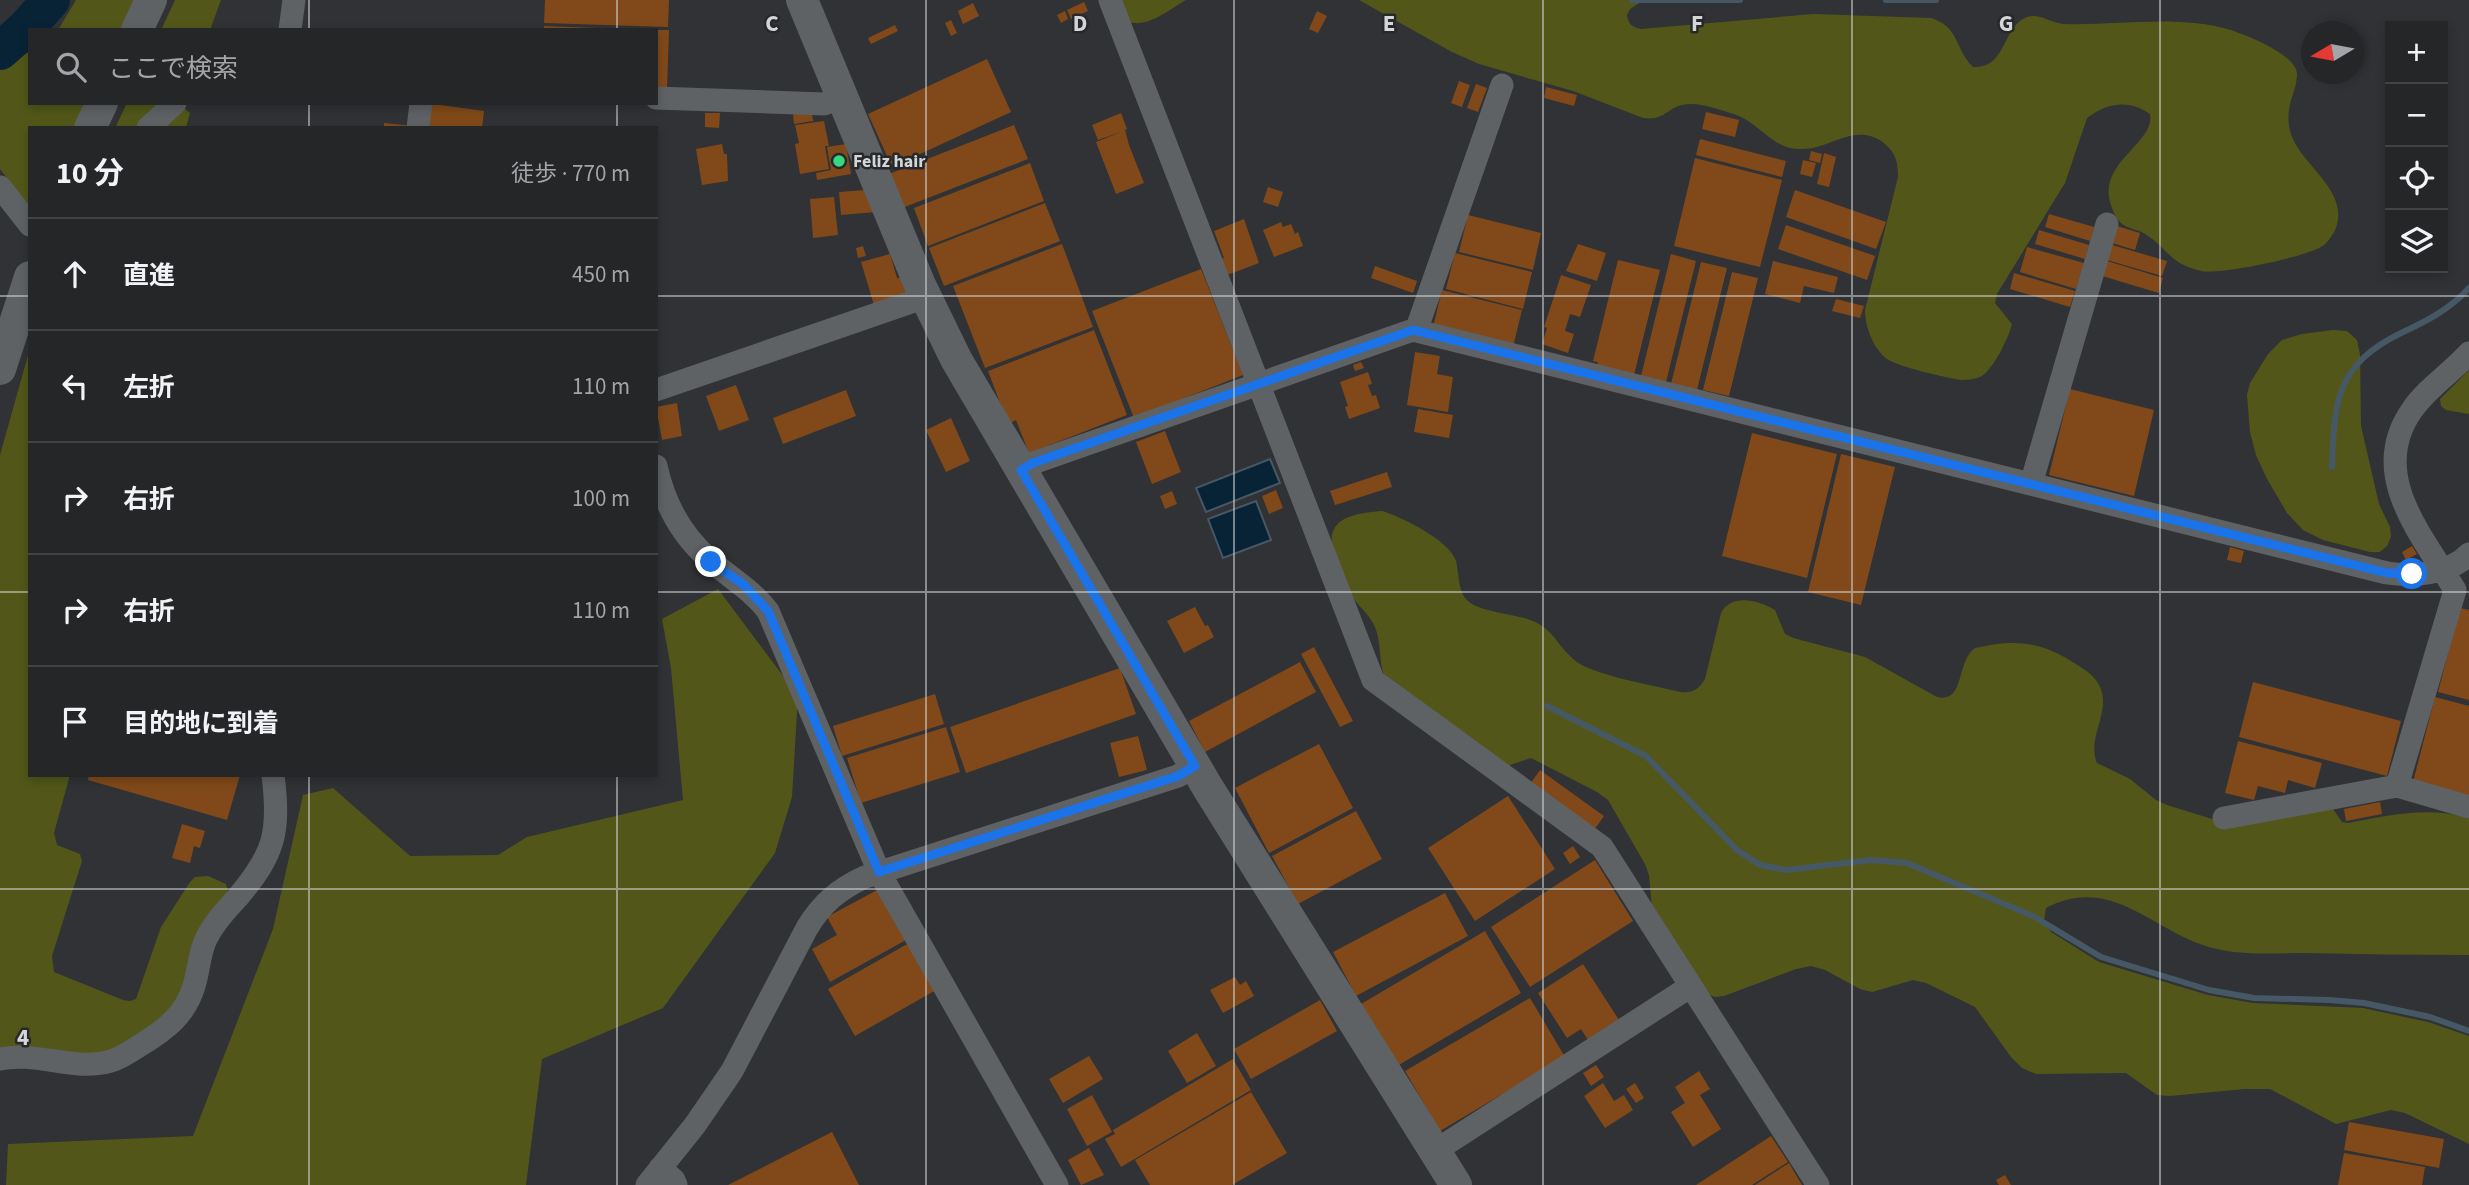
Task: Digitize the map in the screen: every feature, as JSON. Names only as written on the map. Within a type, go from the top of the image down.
[{"type":"street","points":[[138,28],[151,0]]},
{"type":"street","points":[[290,28],[294,0]]},
{"type":"street","points":[[802,0],[926,297],[951,350],[1195,766],[1457,1185]]},
{"type":"street","points":[[1110,0],[1373,680],[1602,847],[1818,1185]]},
{"type":"street","points":[[1416,331],[1502,85]]},
{"type":"street","points":[[658,99],[824,104],[842,97]]},
{"type":"street","points":[[91,126],[101,105]]},
{"type":"street","points":[[150,126],[173,105]]},
{"type":"street","points":[[418,126],[421,105]]},
{"type":"street","points":[[0,187],[28,222]]},
{"type":"street","points":[[2031,484],[2107,224]]},
{"type":"street","points":[[0,369],[28,283]]},
{"type":"street","points":[[658,389],[926,297]]},
{"type":"street","points":[[1021,470],[1033,463],[1413,330],[2387,573],[2412,574],[2443,569],[2469,554]]},
{"type":"street","points":[[2397,786],[2455,590],[2400,496],[2395,452],[2412,410],[2469,354]]},
{"type":"street","points":[[658,474],[663,492],[682,530],[704,554],[743,584],[768,611],[879,872],[1057,1185]]},
{"type":"street","points":[[661,1179],[732,1071],[817,911],[831,897],[847,885],[879,872],[1178,776],[1195,766]]},
{"type":"street","points":[[0,1059],[25,1056],[76,1064],[112,1060],[164,1031],[179,1017],[190,1000],[206,940],[216,922],[258,873],[270,852],[276,817],[273,777]]},
{"type":"street","points":[[2224,818],[2397,786],[2469,807]]},
{"type":"street","points":[[1435,1151],[1691,986]]},
{"type":"green space","points":[[76,0],[135,0],[122,28],[59,28]]},
{"type":"green space","points":[[175,0],[221,0],[211,28],[162,28]]},
{"type":"green space","points":[[1118,0],[1186,0],[1159,17],[1136,23],[1129,22]]},
{"type":"green space","points":[[1359,0],[1644,0],[1630,9],[1627,15],[1631,25],[1641,29],[1813,14],[1931,18],[1952,32],[1973,67],[1984,66],[1992,61],[2019,22],[2032,16],[2063,24],[2168,22],[2210,25],[2231,30],[2271,47],[2290,60],[2295,68],[2297,75],[2289,111],[2289,126],[2300,152],[2329,187],[2335,200],[2338,213],[2336,228],[2324,245],[2283,260],[2211,272],[2182,264],[2145,234],[2126,227],[2116,217],[2109,190],[2112,177],[2118,165],[2144,135],[2150,114],[2134,106],[2110,106],[2087,118],[2065,183],[1997,294],[1995,303],[2012,324],[1996,359],[1987,372],[1975,379],[1961,380],[1934,374],[1887,359],[1874,343],[1866,323],[1865,310],[1898,177],[1896,159],[1885,144],[1874,137],[1863,135],[1810,148],[1789,148],[1743,118],[1694,104],[1677,107],[1656,118],[1643,118],[1573,91],[1479,64],[1452,52]]},
{"type":"green space","points":[[28,53],[28,105],[85,105],[76,126],[28,126],[28,205],[0,169],[0,63]]},
{"type":"green space","points":[[126,105],[161,105],[139,126],[116,126]]},
{"type":"green space","points":[[184,108],[190,113],[187,126],[162,126]]},
{"type":"green space","points":[[2333,330],[2347,331],[2357,340],[2360,355],[2361,426],[2379,504],[2390,527],[2391,537],[2380,552],[2323,540],[2303,530],[2287,513],[2266,477],[2250,432],[2247,395],[2250,383],[2268,354],[2282,340]]},
{"type":"green space","points":[[28,355],[28,777],[69,777],[54,833],[57,845],[80,854],[82,861],[52,956],[54,972],[123,1000],[136,999],[161,927],[190,882],[195,877],[208,876],[226,884],[228,892],[173,1012],[124,1046],[93,1056],[0,1051],[0,455]]},
{"type":"green space","points":[[2469,370],[2469,414],[2446,410],[2441,406],[2440,399]]},
{"type":"green space","points":[[1382,511],[1412,524],[1435,538],[1452,553],[1461,588],[1468,601],[1482,609],[1539,624],[1550,632],[1577,662],[1611,676],[1680,692],[1695,690],[1705,679],[1721,613],[1731,603],[1746,600],[1775,610],[1785,634],[1865,657],[1937,697],[1952,694],[1969,654],[1975,648],[2004,643],[2029,644],[2066,658],[2096,680],[2103,699],[2094,747],[2097,763],[2130,779],[2156,800],[2167,805],[2225,823],[2331,806],[2342,822],[2348,823],[2424,812],[2469,818],[2469,955],[2232,952],[2188,939],[2112,901],[2091,898],[2070,899],[2046,908],[2044,921],[2051,932],[2099,962],[2208,995],[2253,1003],[2363,1008],[2428,1022],[2469,1036],[2469,1144],[2405,1113],[2391,1110],[2336,1124],[2270,1089],[2170,1096],[2157,1095],[2126,1073],[2036,1074],[2022,1068],[2011,1057],[1975,1007],[1926,983],[1913,980],[1872,992],[1811,966],[1724,996],[1707,994],[1652,908],[1649,875],[1645,864],[1608,800],[1531,758],[1507,766],[1383,673],[1376,630],[1347,588],[1333,551],[1332,540],[1333,530],[1346,518]]},
{"type":"green space","points":[[718,589],[798,696],[792,797],[775,853],[663,1008],[542,1059],[526,1185],[6,1185],[8,1144],[193,1136],[273,929],[303,795],[333,788],[410,856],[498,855],[527,837],[683,800],[671,668],[662,619]]},
{"type":"water","points":[[1270,459],[1280,483],[1206,512],[1196,488]]},
{"type":"water","points":[[1256,501],[1271,540],[1223,558],[1208,519]]},
{"type":"building","points":[[545,0],[669,0],[668,27],[544,23]]},
{"type":"building","points":[[1084,2],[1088,11],[1071,19],[1067,10]]},
{"type":"building","points":[[973,3],[979,16],[963,24],[958,11]]},
{"type":"building","points":[[1065,11],[1068,19],[1061,23],[1057,15]]},
{"type":"building","points":[[1317,11],[1327,16],[1318,33],[1309,29]]},
{"type":"building","points":[[951,20],[957,33],[951,36],[945,23]]},
{"type":"building","points":[[895,25],[898,31],[871,44],[868,38]]},
{"type":"building","points":[[544,26],[596,28],[544,28]]},
{"type":"building","points":[[658,30],[669,30],[667,89],[658,89]]},
{"type":"building","points":[[987,59],[1011,112],[892,167],[868,114]]},
{"type":"building","points":[[1459,81],[1470,85],[1462,107],[1451,103]]},
{"type":"building","points":[[1476,84],[1487,88],[1478,112],[1467,108]]},
{"type":"building","points":[[1546,87],[1577,95],[1574,106],[1544,98]]},
{"type":"building","points":[[432,105],[484,111],[482,126],[424,126],[427,112]]},
{"type":"building","points":[[1706,112],[1739,120],[1735,137],[1702,129]]},
{"type":"building","points":[[705,113],[720,113],[719,128],[705,127]]},
{"type":"building","points":[[1121,113],[1129,145],[1144,183],[1116,194],[1096,142],[1121,132],[1098,140],[1092,125]]},
{"type":"building","points":[[793,114],[812,114],[813,121],[794,124]]},
{"type":"building","points":[[824,121],[829,146],[825,146],[829,169],[800,174],[795,144],[799,143],[795,125]]},
{"type":"building","points":[[384,123],[414,126],[384,126]]},
{"type":"building","points":[[1014,125],[1028,159],[902,208],[889,174]]},
{"type":"building","points":[[1700,139],[1786,161],[1782,177],[1696,155]]},
{"type":"building","points":[[722,144],[724,154],[727,154],[728,181],[702,185],[696,149]]},
{"type":"building","points":[[846,144],[851,174],[817,180],[816,173],[831,170],[827,147]]},
{"type":"building","points":[[1811,151],[1822,154],[1820,163],[1809,160]]},
{"type":"building","points":[[1824,153],[1836,157],[1829,187],[1817,184]]},
{"type":"building","points":[[1695,158],[1782,180],[1760,267],[1674,246]]},
{"type":"building","points":[[1803,160],[1816,163],[1812,177],[1800,174]]},
{"type":"building","points":[[1030,163],[1044,201],[928,246],[914,208]]},
{"type":"building","points":[[1268,187],[1283,192],[1278,207],[1263,202]]},
{"type":"building","points":[[866,190],[876,212],[841,215],[839,192]]},
{"type":"building","points":[[1795,190],[1886,222],[1876,249],[1786,217]]},
{"type":"building","points":[[834,197],[838,235],[813,238],[810,199]]},
{"type":"building","points":[[1045,203],[1060,241],[944,286],[929,248]]},
{"type":"building","points":[[2049,214],[2094,227],[2090,241],[2045,227]]},
{"type":"building","points":[[1468,215],[1541,233],[1533,270],[1459,252]]},
{"type":"building","points":[[1244,219],[1259,263],[1227,275],[1214,231]]},
{"type":"building","points":[[1281,222],[1283,227],[1291,224],[1295,234],[1298,232],[1303,246],[1274,257],[1263,230]]},
{"type":"building","points":[[1786,225],[1875,256],[1867,280],[1778,249]]},
{"type":"building","points":[[2117,226],[2140,233],[2135,250],[2112,243]]},
{"type":"building","points":[[2039,230],[2089,245],[2085,259],[2035,244]]},
{"type":"building","points":[[1062,244],[1093,327],[985,368],[953,286]]},
{"type":"building","points":[[1578,244],[1606,253],[1597,281],[1566,271]]},
{"type":"building","points":[[2112,245],[2167,261],[2162,276],[2107,260]]},
{"type":"building","points":[[863,246],[866,256],[858,258],[856,248]]},
{"type":"building","points":[[2027,247],[2084,263],[2076,289],[2020,272]]},
{"type":"building","points":[[1455,253],[1532,272],[1523,309],[1446,289]]},
{"type":"building","points":[[890,254],[897,278],[903,277],[907,292],[902,293],[903,297],[874,305],[861,262]]},
{"type":"building","points":[[1671,254],[1696,261],[1666,382],[1641,376]]},
{"type":"building","points":[[1618,260],[1660,270],[1634,375],[1597,366],[1598,362],[1593,361]]},
{"type":"building","points":[[1773,261],[1838,277],[1834,293],[1804,286],[1800,303],[1765,294]]},
{"type":"building","points":[[2107,261],[2163,278],[2159,293],[2102,276]]},
{"type":"building","points":[[1701,262],[1727,268],[1697,390],[1671,384]]},
{"type":"building","points":[[1375,266],[1417,281],[1413,293],[1371,278]]},
{"type":"building","points":[[1201,269],[1243,375],[1134,418],[1092,311]]},
{"type":"building","points":[[1732,272],[1758,278],[1729,396],[1703,390]]},
{"type":"building","points":[[2014,273],[2075,291],[2070,307],[2010,289]]},
{"type":"building","points":[[1561,275],[1591,285],[1580,317],[1570,314],[1565,331],[1574,334],[1568,353],[1542,344],[1547,328],[1544,327]]},
{"type":"building","points":[[1442,290],[1522,310],[1513,347],[1433,327]]},
{"type":"building","points":[[1836,299],[1864,306],[1860,318],[1832,311]]},
{"type":"building","points":[[1094,330],[1127,415],[1029,453],[1016,420],[1008,424],[988,371]]},
{"type":"building","points":[[1415,352],[1440,356],[1437,374],[1453,377],[1448,412],[1407,405]]},
{"type":"building","points":[[1361,362],[1364,368],[1355,371],[1353,365]]},
{"type":"building","points":[[1368,372],[1372,384],[1368,385],[1372,396],[1376,395],[1380,408],[1349,419],[1345,407],[1348,406],[1340,382]]},
{"type":"building","points":[[736,385],[749,420],[719,431],[706,396]]},
{"type":"building","points":[[2070,389],[2154,410],[2134,496],[2049,475]]},
{"type":"building","points":[[846,390],[856,416],[783,444],[773,418]]},
{"type":"building","points":[[677,403],[682,436],[662,440],[658,407]]},
{"type":"building","points":[[1418,409],[1453,415],[1449,438],[1414,432]]},
{"type":"building","points":[[951,418],[970,461],[946,472],[926,430]]},
{"type":"building","points":[[1165,431],[1181,472],[1152,484],[1136,442]]},
{"type":"building","points":[[1752,433],[1837,454],[1807,578],[1722,556]]},
{"type":"building","points":[[1841,454],[1895,467],[1861,605],[1808,592]]},
{"type":"building","points":[[1387,472],[1392,487],[1335,505],[1330,491]]},
{"type":"building","points":[[1276,490],[1283,508],[1269,514],[1262,496]]},
{"type":"building","points":[[1172,491],[1177,504],[1165,509],[1160,496]]},
{"type":"building","points":[[2412,546],[2417,554],[2406,560],[2402,552]]},
{"type":"building","points":[[2230,547],[2244,551],[2241,563],[2227,560]]},
{"type":"building","points":[[1195,607],[1214,637],[1184,653],[1167,621]]},
{"type":"building","points":[[2460,608],[2469,610],[2469,700],[2438,692]]},
{"type":"building","points":[[1314,647],[1353,721],[1340,727],[1301,654]]},
{"type":"building","points":[[1300,662],[1316,692],[1205,752],[1189,721]]},
{"type":"building","points":[[1120,668],[1136,714],[966,773],[950,727]]},
{"type":"building","points":[[2253,682],[2401,721],[2387,776],[2239,737]]},
{"type":"building","points":[[935,694],[944,724],[842,756],[833,726]]},
{"type":"building","points":[[2435,697],[2469,706],[2469,797],[2413,782]]},
{"type":"building","points":[[946,727],[960,772],[861,803],[847,758]]},
{"type":"building","points":[[1138,736],[1147,770],[1119,777],[1110,743]]},
{"type":"building","points":[[2238,741],[2322,763],[2315,788],[2288,780],[2285,793],[2258,786],[2254,800],[2225,793]]},
{"type":"building","points":[[1319,744],[1353,808],[1269,853],[1235,788]]},
{"type":"building","points":[[1540,770],[1604,816],[1594,830],[1530,784]]},
{"type":"building","points":[[89,777],[239,777],[227,820],[88,780]]},
{"type":"building","points":[[1508,796],[1555,869],[1475,921],[1428,848]]},
{"type":"building","points":[[2380,802],[2382,814],[2346,821],[2344,809]]},
{"type":"building","points":[[1356,811],[1382,859],[1298,904],[1272,856]]},
{"type":"building","points":[[182,824],[205,831],[200,848],[194,846],[190,863],[172,858]]},
{"type":"building","points":[[1573,846],[1580,857],[1570,864],[1563,853]]},
{"type":"building","points":[[1595,860],[1633,921],[1530,987],[1491,927]]},
{"type":"building","points":[[879,889],[906,940],[830,982],[812,949],[837,935],[827,917]]},
{"type":"building","points":[[1445,893],[1468,936],[1356,996],[1333,952]]},
{"type":"building","points":[[1485,931],[1521,993],[1397,1066],[1361,1004]]},
{"type":"building","points":[[909,943],[936,990],[855,1036],[828,989]]},
{"type":"building","points":[[1583,964],[1619,1020],[1588,1040],[1581,1029],[1567,1038],[1538,993]]},
{"type":"building","points":[[1235,977],[1240,985],[1246,981],[1254,996],[1223,1013],[1210,990]]},
{"type":"building","points":[[1530,998],[1565,1057],[1440,1131],[1405,1071]]},
{"type":"building","points":[[1320,1000],[1337,1031],[1251,1079],[1234,1049]]},
{"type":"building","points":[[1197,1033],[1216,1066],[1187,1083],[1168,1051]]},
{"type":"building","points":[[1089,1056],[1103,1079],[1063,1103],[1049,1079]]},
{"type":"building","points":[[1233,1059],[1251,1090],[1121,1167],[1105,1139],[1115,1134],[1113,1130]]},
{"type":"building","points":[[1596,1065],[1604,1077],[1591,1086],[1583,1073]]},
{"type":"building","points":[[1699,1071],[1710,1089],[1700,1095],[1721,1129],[1693,1147],[1671,1112],[1685,1103],[1675,1087]]},
{"type":"building","points":[[1603,1083],[1614,1101],[1624,1095],[1633,1110],[1605,1128],[1584,1096]]},
{"type":"building","points":[[1635,1083],[1644,1098],[1636,1103],[1626,1089]]},
{"type":"building","points":[[1251,1092],[1287,1153],[1232,1185],[1150,1185],[1135,1160]]},
{"type":"building","points":[[1092,1095],[1112,1132],[1087,1146],[1067,1109]]},
{"type":"building","points":[[2349,1122],[2444,1139],[2439,1168],[2344,1150]]},
{"type":"building","points":[[832,1132],[859,1185],[728,1185]]},
{"type":"building","points":[[1771,1136],[1788,1162],[1752,1185],[1696,1185]]},
{"type":"building","points":[[1089,1148],[1104,1175],[1081,1185],[1068,1160]]},
{"type":"building","points":[[2344,1153],[2425,1167],[2422,1185],[2338,1185]]},
{"type":"building","points":[[1789,1163],[1802,1185],[1755,1185]]},
{"type":"building","points":[[2005,1175],[2011,1185],[1999,1185],[1996,1180]]},
{"type":"waterway","points":[[0,51],[26,28],[51,0]]},
{"type":"waterway","points":[[1632,0],[1740,0]]},
{"type":"waterway","points":[[1886,0],[1936,0]]},
{"type":"waterway","points":[[2332,467],[2334,423],[2343,387],[2351,372],[2379,345],[2438,314],[2469,288]]},
{"type":"waterway","points":[[1547,706],[1646,756],[1737,850],[1760,865],[1786,870],[1871,860],[1907,863],[2033,916],[2101,957],[2209,990],[2254,998],[2364,1003],[2430,1017],[2469,1031]]},
{"type":"place","name":"Feliz hair","points":[[839,161]]},
{"type":"route","points":[[711,562],[757,596],[768,611],[879,872],[1178,776],[1195,766],[1021,470],[1033,463],[1413,330],[2387,573],[2412,574]]}]
